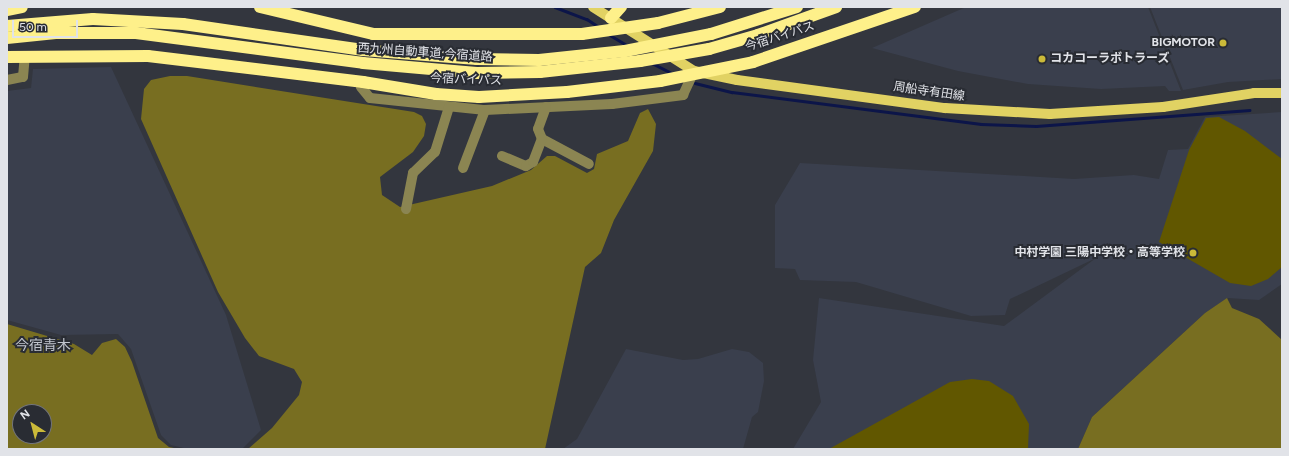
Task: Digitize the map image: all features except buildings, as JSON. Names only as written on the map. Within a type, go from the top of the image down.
[{"type":"highway","points":[[7,10],[22,7]]},
{"type":"highway","points":[[260,7],[373,34],[582,34],[658,23],[720,7]]},
{"type":"highway","points":[[611,18],[621,7]]},
{"type":"highway","points":[[755,22],[784,7]]},
{"type":"highway","name":"西九州自動車道;今宿道路","points":[[7,26],[93,19],[139,21],[183,24],[418,56],[539,60],[625,51],[711,34],[755,22],[797,7]]},
{"type":"highway","name":"西九州自動車道;今宿道路","points":[[7,38],[56,32],[136,33],[417,69],[540,72],[588,68],[709,49],[758,35],[836,7]]},
{"type":"highway","name":"今宿バイパス","points":[[7,57],[148,56],[363,82],[436,94],[479,97],[567,92],[660,81],[753,62],[915,7]]},
{"type":"main road","name":"周船寺有田線","points":[[593,7],[694,71],[737,80],[995,112],[1099,112],[1163,107],[1254,93],[1282,93]]},
{"type":"street","points":[[7,80],[23,77],[25,56]]},
{"type":"street","points":[[363,82],[361,87],[370,98],[485,110],[612,104],[684,94],[694,71]]},
{"type":"street","points":[[406,209],[413,172],[435,152],[449,107]]},
{"type":"street","points":[[546,107],[538,129],[542,139],[590,164]]},
{"type":"street","points":[[463,168],[485,110]]},
{"type":"street","points":[[502,156],[526,166],[533,162],[542,139]]},
{"type":"shaded area","name":"コカコーラボトラーズ","points":[[966,7],[1148,7],[1181,91],[1169,91],[1165,86],[1101,89],[1028,84],[958,71],[872,48]]},
{"type":"shaded area","name":"BIGMOTOR","points":[[1150,7],[1282,7],[1282,79],[1228,82],[1183,90]]},
{"type":"shaded area","points":[[111,67],[226,315],[261,430],[242,449],[188,449],[171,445],[161,435],[131,349],[118,334],[61,335],[7,320],[7,91],[31,88],[33,69]]},
{"type":"shaded area","points":[[170,76],[187,76],[414,112],[422,116],[426,124],[424,136],[413,152],[380,177],[382,195],[400,207],[492,186],[531,170],[547,156],[555,156],[587,173],[594,169],[597,154],[628,141],[640,113],[648,109],[656,124],[653,151],[614,220],[601,253],[585,267],[545,449],[248,449],[272,428],[299,395],[302,382],[294,369],[259,356],[245,338],[218,292],[141,119],[144,89],[151,80]]},
{"type":"shaded area","name":"中村学園 三陽中学校・高等学校","points":[[1282,112],[1282,284],[1259,300],[1228,298],[1205,313],[1092,417],[1078,449],[793,449],[821,402],[813,360],[819,298],[1004,326],[1096,258],[1010,299],[1005,315],[971,316],[856,282],[800,280],[795,269],[775,268],[775,205],[800,163],[1074,179],[1134,175],[1159,179],[1168,150],[1188,149],[1205,117]]},
{"type":"shaded area","points":[[1219,117],[1245,131],[1282,159],[1282,267],[1268,279],[1251,286],[1230,283],[1159,242],[1189,150],[1206,118]]},
{"type":"shaded area","points":[[1227,298],[1232,308],[1259,319],[1282,340],[1282,449],[1078,449],[1092,417],[1205,313]]},
{"type":"shaded area","points":[[7,324],[74,344],[92,355],[102,343],[116,339],[125,347],[132,362],[158,438],[169,447],[179,449],[7,449]]},
{"type":"shaded area","points":[[626,349],[683,360],[698,359],[732,349],[749,352],[763,363],[764,381],[758,412],[752,417],[743,449],[563,449],[577,439]]},
{"type":"shaded area","points":[[972,379],[989,381],[1013,396],[1029,424],[1028,449],[829,449],[950,382]]},
{"type":"waterway","points":[[555,7],[587,19],[599,27]]},
{"type":"waterway","points":[[610,35],[628,46]]},
{"type":"waterway","points":[[652,63],[674,74]]},
{"type":"waterway","points":[[695,83],[732,92],[981,124],[1036,126],[1249,110]]},
{"type":"place","name":"BIGMOTOR","points":[[1223,43]]},
{"type":"place","name":"コカコーラボトラーズ","points":[[1042,59]]},
{"type":"place","name":"中村学園 三陽中学校・高等学校","points":[[1193,253]]},
{"type":"district","name":"今宿青木","points":[[43,346]]}]
